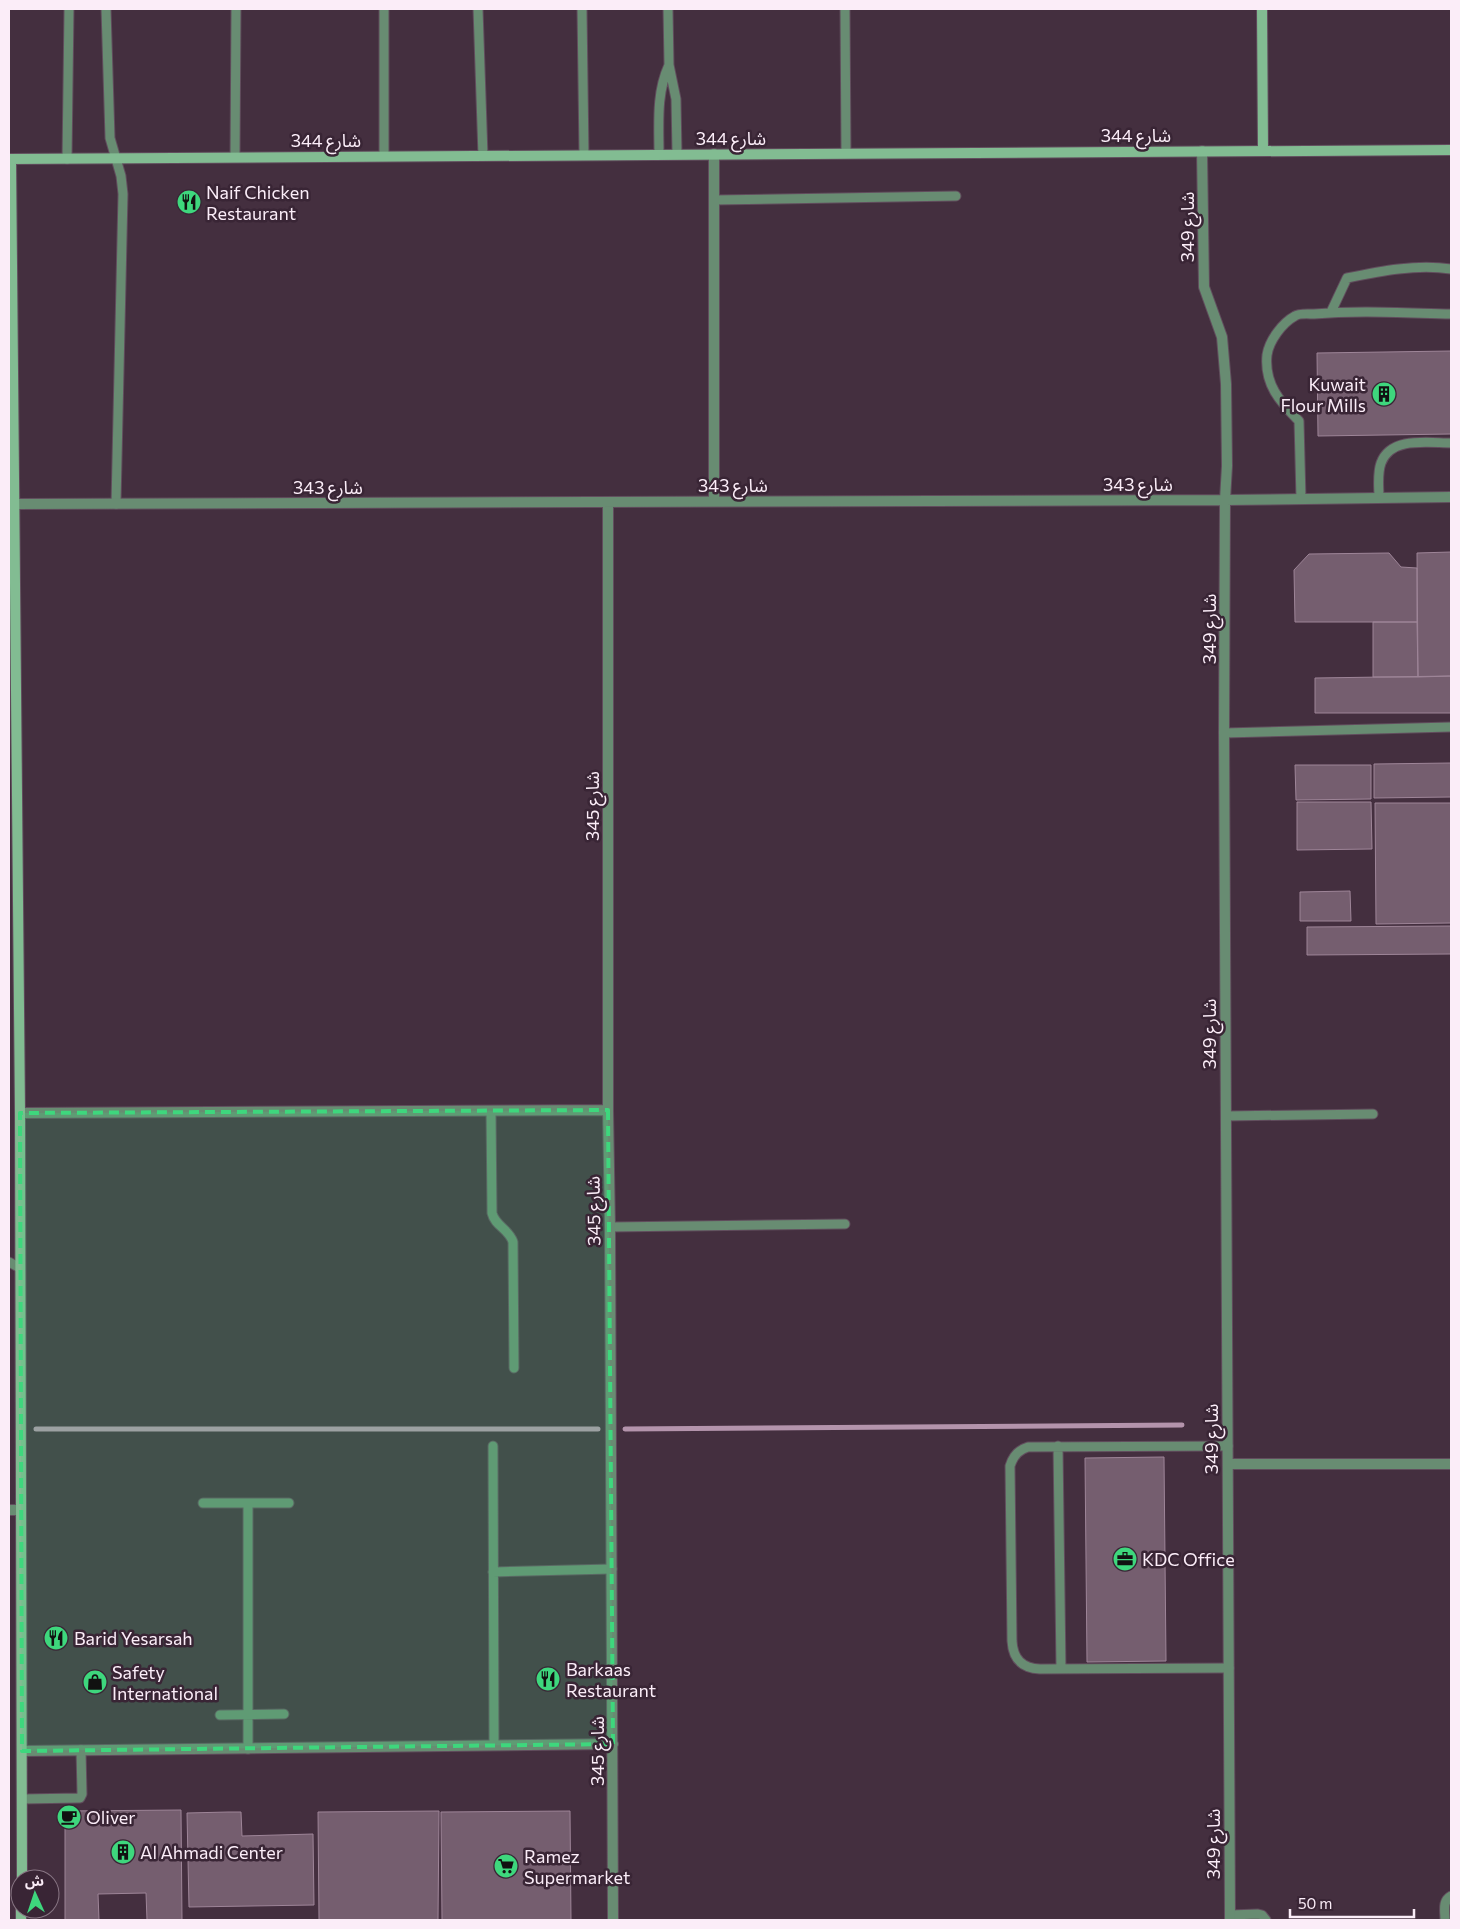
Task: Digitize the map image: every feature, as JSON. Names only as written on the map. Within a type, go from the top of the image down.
[{"type":"main road","points":[[1262,9],[1262,150]]},
{"type":"main road","name":"شارع 344","points":[[10,159],[116,160],[235,157],[1451,150]]},
{"type":"main road","points":[[10,159],[14,504],[12,603],[13,864],[20,1113],[22,1869]]},
{"type":"street","name":"شارع 349","points":[[1202,151],[1204,287],[1222,337],[1226,384],[1224,733],[1230,1918]]},
{"type":"street","points":[[714,154],[714,501]]},
{"type":"street","name":"شارع 343","points":[[14,504],[1451,498]]},
{"type":"street","name":"شارع 345","points":[[608,502],[608,1110],[613,1920]]},
{"type":"street","points":[[20,1113],[608,1110]]},
{"type":"street","points":[[1228,1464],[1451,1464]]},
{"type":"street","points":[[9,1510],[21,1510]]},
{"type":"street","points":[[22,1751],[613,1744]]},
{"type":"lane","points":[[67,159],[69,9]]},
{"type":"lane","points":[[106,9],[110,130],[121,176],[123,194],[116,504]]},
{"type":"lane","points":[[235,157],[236,9]]},
{"type":"lane","points":[[384,9],[384,156]]},
{"type":"lane","points":[[478,9],[483,156]]},
{"type":"lane","points":[[582,9],[584,155]]},
{"type":"lane","points":[[668,9],[669,65],[676,99],[677,154]]},
{"type":"lane","points":[[845,9],[846,153]]},
{"type":"lane","points":[[659,155],[659,99],[669,65]]},
{"type":"lane","points":[[714,200],[956,196]]},
{"type":"lane","points":[[1331,312],[1347,278],[1381,271],[1413,268],[1438,267],[1451,269]]},
{"type":"lane","points":[[1300,499],[1299,421],[1283,405],[1271,388],[1266,368],[1268,347],[1279,331],[1296,315],[1331,312],[1451,314]]},
{"type":"lane","points":[[1379,498],[1379,470],[1383,458],[1391,450],[1406,444],[1451,443]]},
{"type":"lane","points":[[1224,733],[1451,727]]},
{"type":"lane","points":[[491,1110],[492,1213],[494,1220],[509,1233],[513,1242],[514,1368]]},
{"type":"lane","points":[[1226,1116],[1372,1114]]},
{"type":"lane","points":[[610,1227],[845,1224]]},
{"type":"lane","points":[[9,1262],[20,1268]]},
{"type":"lane","points":[[493,1446],[494,1746]]},
{"type":"lane","points":[[1228,1446],[1028,1446],[1014,1456],[1010,1472],[1012,1649],[1015,1656],[1025,1666],[1033,1669],[1229,1668]]},
{"type":"lane","points":[[1058,1446],[1061,1669]]},
{"type":"lane","points":[[203,1503],[289,1503]]},
{"type":"lane","points":[[248,1503],[248,1748]]},
{"type":"lane","points":[[493,1572],[612,1569]]},
{"type":"lane","points":[[220,1715],[284,1714]]},
{"type":"lane","points":[[22,1799],[80,1798],[82,1794],[81,1750]]},
{"type":"lane","points":[[1445,1920],[1444,1904],[1451,1896]]},
{"type":"lane","points":[[1230,1918],[1258,1914],[1262,1915],[1266,1920]]},
{"type":"highlighted area","points":[[608,1110],[613,1744],[22,1751],[20,1113]]},
{"type":"building","name":"Kuwait Flour Mills","points":[[1451,351],[1451,434],[1318,436],[1317,353]]},
{"type":"building","points":[[1451,552],[1451,676],[1418,677],[1417,553]]},
{"type":"building","points":[[1389,553],[1401,567],[1417,568],[1417,622],[1295,622],[1294,570],[1309,554]]},
{"type":"building","points":[[1373,622],[1417,622],[1418,677],[1373,677]]},
{"type":"building","points":[[1451,676],[1451,713],[1315,713],[1315,678]]},
{"type":"building","points":[[1451,763],[1451,797],[1374,798],[1374,764]]},
{"type":"building","points":[[1295,765],[1371,765],[1371,799],[1296,800]]},
{"type":"building","points":[[1297,802],[1371,802],[1372,849],[1297,850]]},
{"type":"building","points":[[1375,803],[1451,803],[1451,923],[1376,924]]},
{"type":"building","points":[[1350,891],[1351,921],[1300,921],[1300,892]]},
{"type":"building","points":[[1451,926],[1451,954],[1307,955],[1307,927]]},
{"type":"building","name":"KDC Office","points":[[1164,1457],[1166,1661],[1087,1662],[1085,1458]]},
{"type":"building","name":"Al Ahmadi Center","points":[[181,1810],[182,1920],[147,1920],[146,1893],[98,1894],[99,1920],[65,1920],[65,1811]]},
{"type":"building","points":[[439,1811],[438,1920],[319,1920],[318,1812]]},
{"type":"building","name":"Ramez Supermarket","points":[[570,1811],[571,1920],[442,1920],[441,1812]]},
{"type":"building","points":[[241,1812],[242,1836],[313,1834],[314,1905],[189,1907],[187,1813]]},
{"type":"waterway","points":[[625,1429],[1182,1425]]},
{"type":"waterway","points":[[36,1429],[598,1429]]},
{"type":"place","name":"Naif Chicken Restaurant","points":[[189,202]]},
{"type":"place","name":"Kuwait Flour Mills","points":[[1384,394]]},
{"type":"place","name":"KDC Office","points":[[1125,1559]]},
{"type":"place","name":"Barid Yesarsah","points":[[56,1638]]},
{"type":"place","name":"Barkaas Restaurant","points":[[548,1679]]},
{"type":"place","name":"Safety International","points":[[95,1682]]},
{"type":"place","name":"Oliver","points":[[69,1817]]},
{"type":"place","name":"Al Ahmadi Center","points":[[123,1852]]},
{"type":"place","name":"Ramez Supermarket","points":[[506,1866]]}]
